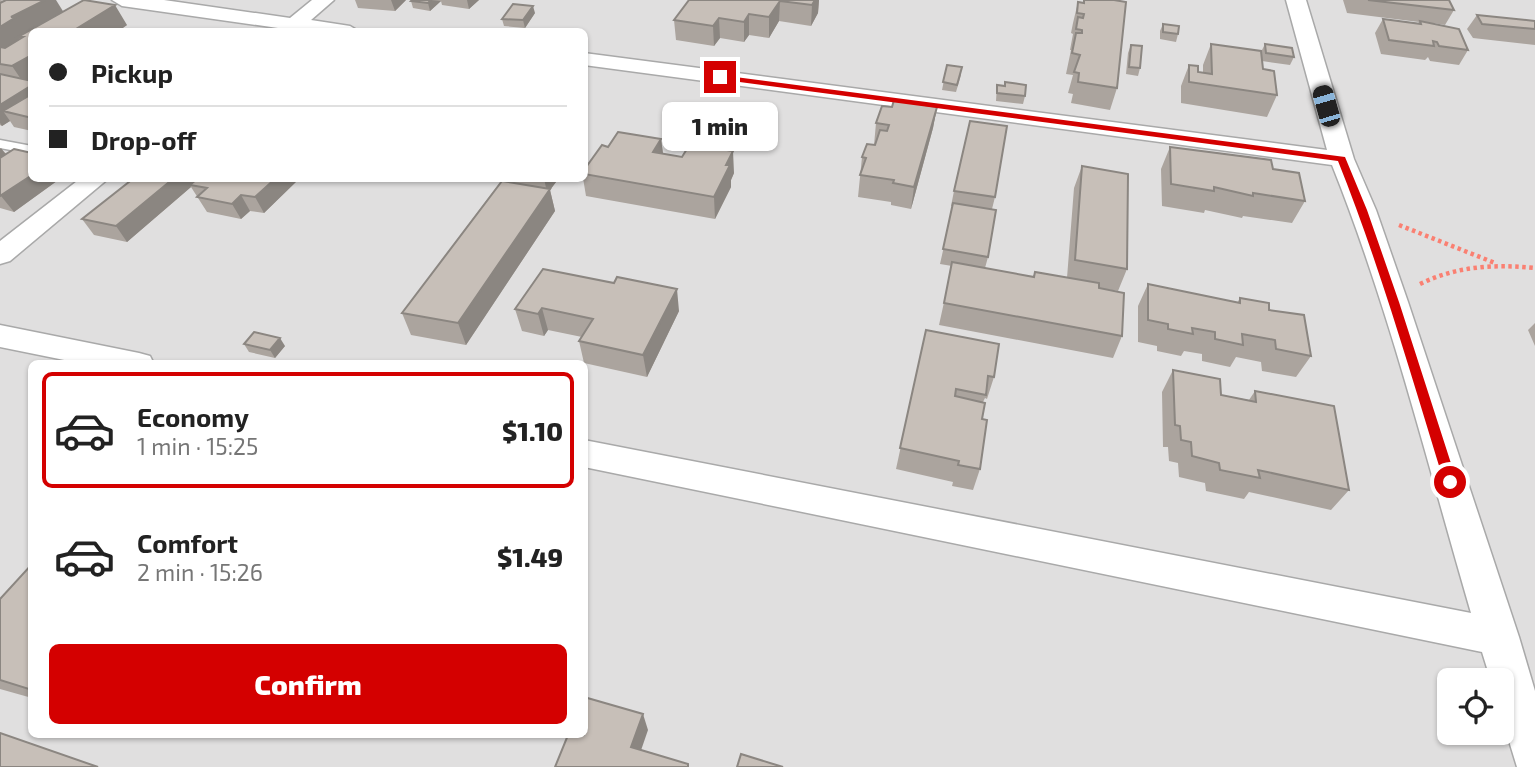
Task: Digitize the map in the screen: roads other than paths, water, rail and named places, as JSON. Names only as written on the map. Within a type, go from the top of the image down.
[{"type":"street","points":[[122,0],[289,28],[324,0]]},
{"type":"street","points":[[1296,0],[1342,159],[1363,210],[1394,302],[1535,758]]},
{"type":"street","points":[[588,61],[1342,159]]},
{"type":"street","points":[[0,255],[92,182]]},
{"type":"street","points":[[0,336],[119,360]]},
{"type":"street","points":[[588,454],[1499,637]]},
{"type":"lane","points":[[0,144],[28,149]]}]
